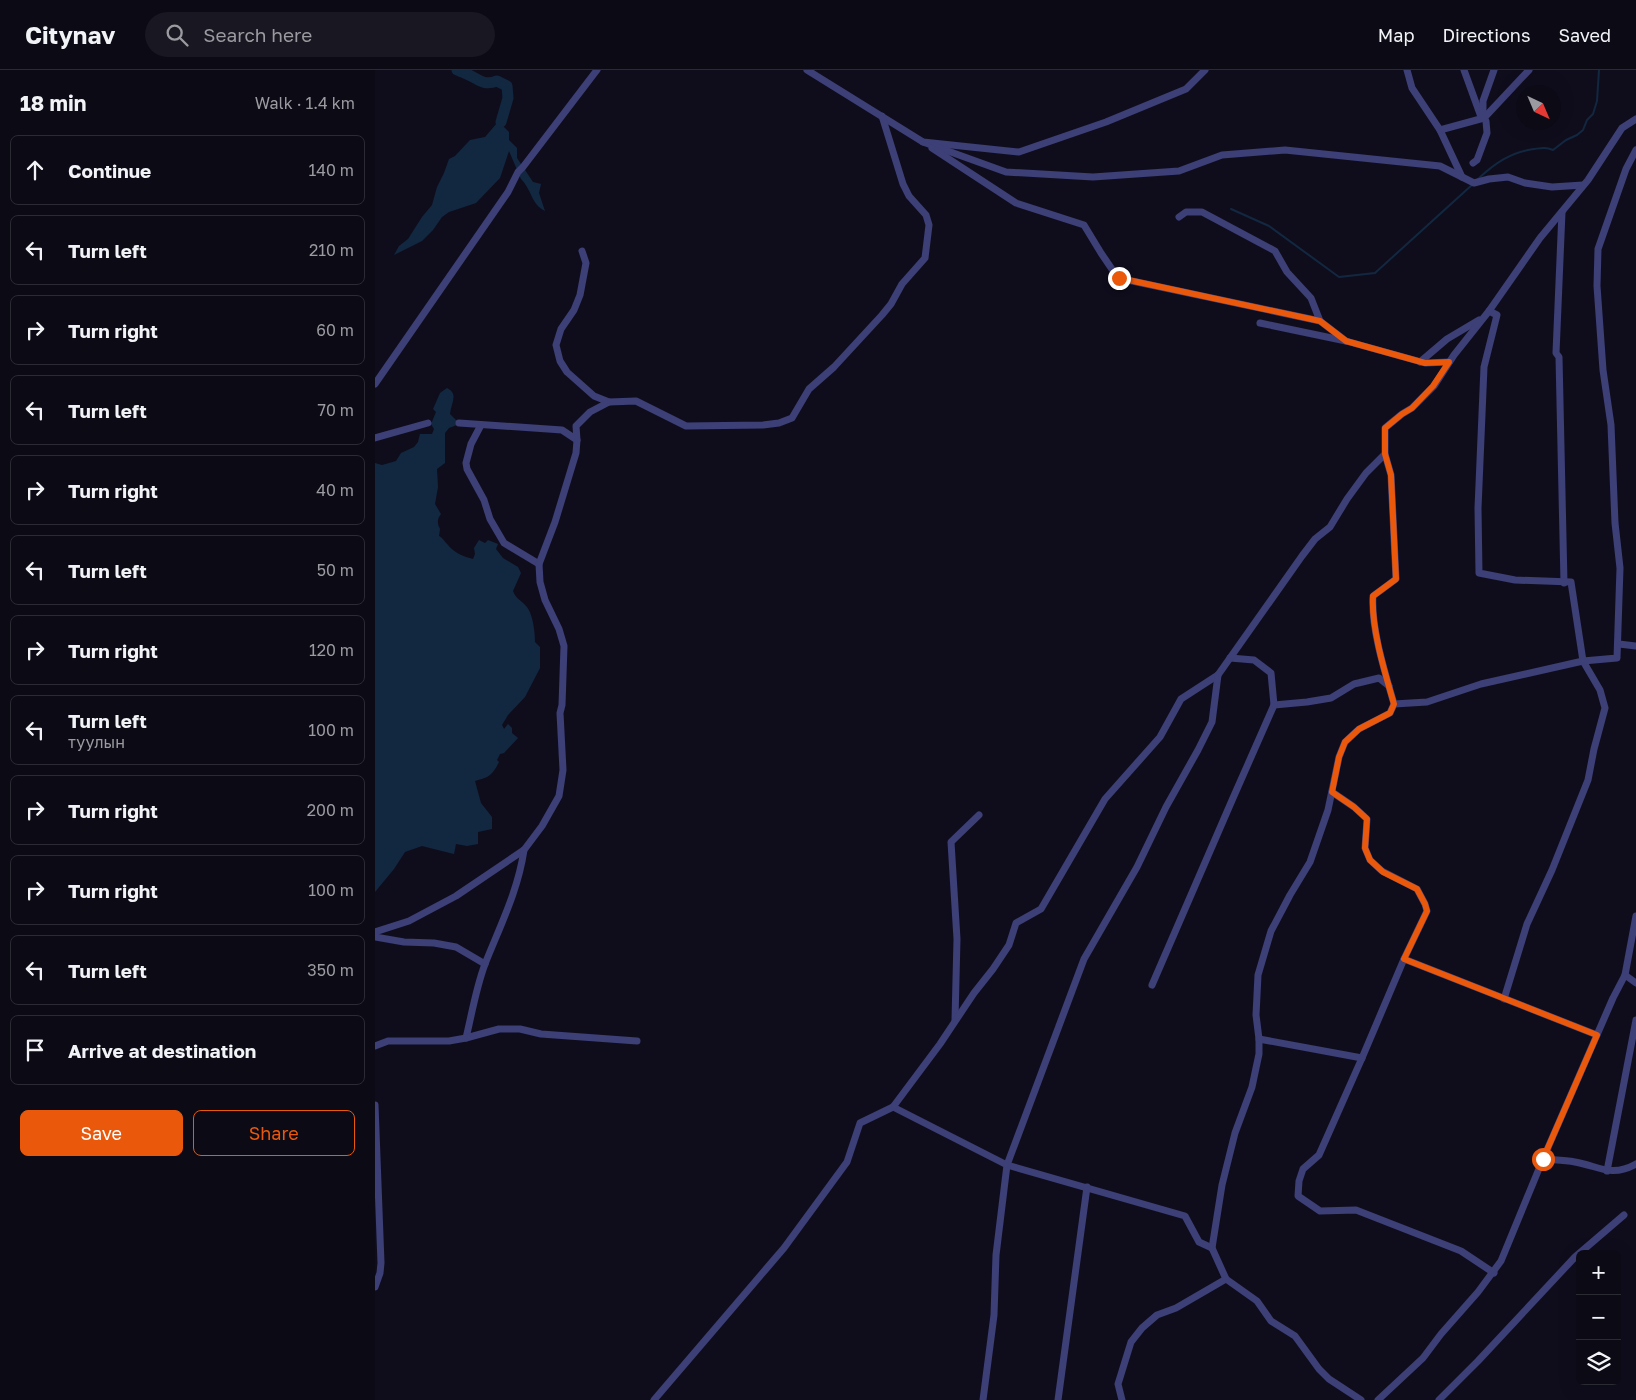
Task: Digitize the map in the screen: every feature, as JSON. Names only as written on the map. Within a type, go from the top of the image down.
[{"type":"street","points":[[375,384],[508,192],[518,172],[597,70]]},
{"type":"street","points":[[807,70],[923,142],[1015,203],[1084,225],[1119,278],[1320,321],[1346,341]]},
{"type":"street","points":[[923,142],[1019,152],[1106,122],[1186,90],[1205,70]]},
{"type":"street","points":[[1407,70],[1412,88],[1440,130],[1462,177]]},
{"type":"street","points":[[1464,70],[1480,114],[1484,118]]},
{"type":"street","points":[[1473,164],[1477,160],[1487,133],[1483,101],[1494,70]]},
{"type":"street","points":[[1440,130],[1484,118],[1529,70]]},
{"type":"street","points":[[582,251],[586,263],[580,295],[574,310],[561,329],[556,345],[560,361],[567,372],[594,396],[609,402],[635,401],[686,426],[763,425],[779,423],[791,418],[809,389],[835,367],[882,315],[891,304],[901,284],[925,258],[929,225],[926,215],[909,196],[903,184],[882,116]]},
{"type":"street","points":[[1361,1400],[1329,1379],[1319,1369],[1295,1336],[1271,1321],[1257,1301],[1226,1279],[1212,1248],[1222,1185],[1235,1133],[1252,1087],[1259,1054],[1256,1016],[1258,975],[1271,931],[1310,862],[1327,810],[1339,757],[1345,742],[1359,729],[1390,713],[1394,704],[1383,664],[1373,608],[1373,596],[1396,579],[1391,475],[1385,454],[1385,428],[1412,408],[1433,386],[1540,238],[1583,186],[1622,128],[1636,119]]},
{"type":"street","points":[[923,142],[1006,172],[1093,177],[1179,171],[1222,155],[1285,150],[1439,166],[1474,183],[1508,177],[1525,184],[1552,187],[1583,186]]},
{"type":"street","points":[[1394,704],[1427,702],[1481,684],[1583,661],[1617,658],[1619,644],[1620,568],[1615,523],[1611,425],[1602,352],[1597,286],[1598,249],[1626,169],[1636,150]]},
{"type":"street","points":[[1179,217],[1186,212],[1202,212],[1275,251],[1287,272],[1311,298],[1320,321]]},
{"type":"street","points":[[1562,212],[1556,353],[1559,357],[1564,583]]},
{"type":"street","points":[[1489,310],[1497,315],[1484,367],[1478,508],[1479,573],[1515,580],[1571,582],[1583,661],[1600,690],[1605,708],[1588,780],[1552,870],[1527,924],[1504,999]]},
{"type":"street","points":[[1420,362],[1447,339],[1483,317]]},
{"type":"street","points":[[1260,323],[1346,341],[1420,362],[1449,362]]},
{"type":"street","points":[[590,412],[594,396]]},
{"type":"street","points":[[459,423],[562,430],[576,426],[590,412],[609,402]]},
{"type":"street","points":[[375,438],[428,423]]},
{"type":"street","points":[[481,425],[471,444],[466,464],[467,469],[484,500],[492,524],[504,543],[539,564]]},
{"type":"street","points":[[375,932],[409,921],[456,896],[524,850],[543,826],[559,796],[563,770],[560,713],[562,705],[564,646],[559,629],[545,600],[539,582],[539,564],[576,453],[576,426]]},
{"type":"street","points":[[562,430],[577,440]]},
{"type":"street","points":[[655,1400],[784,1248],[813,1209],[847,1162],[860,1123],[893,1107],[1009,946],[1016,923],[1041,909],[1105,799],[1160,737],[1181,699],[1218,675],[1302,556],[1315,539],[1330,527],[1347,499],[1367,472],[1385,454]]},
{"type":"street","points":[[1619,644],[1636,646]]},
{"type":"street","points":[[1152,985],[1274,705],[1271,672],[1254,660],[1230,658]]},
{"type":"street","points":[[983,1400],[994,1315],[995,1255],[1007,1165],[1084,959],[1137,867],[1166,807],[1212,722],[1218,675]]},
{"type":"street","points":[[1274,705],[1331,698],[1354,684],[1379,678],[1389,686]]},
{"type":"street","points":[[1332,792],[1354,807],[1367,819],[1365,848],[1370,860],[1383,872],[1417,889],[1427,911],[1404,959],[1319,1155],[1303,1169],[1299,1182],[1298,1196],[1320,1211],[1356,1210],[1461,1251],[1494,1273]]},
{"type":"street","points":[[955,1022],[957,939],[951,842],[979,815]]},
{"type":"street","points":[[466,1038],[476,993],[485,964],[517,886],[524,850]]},
{"type":"street","points":[[1379,1400],[1423,1358],[1441,1334],[1494,1273],[1501,1261],[1543,1159],[1613,998],[1625,975],[1636,916]]},
{"type":"street","points":[[375,937],[456,947],[485,964]]},
{"type":"street","points":[[1404,959],[1597,1035]]},
{"type":"street","points":[[1625,975],[1636,983]]},
{"type":"street","points":[[1607,1171],[1636,1020]]},
{"type":"street","points":[[375,1046],[388,1042],[449,1041],[499,1029],[520,1029],[541,1034],[637,1042]]},
{"type":"street","points":[[1259,1039],[1362,1058]]},
{"type":"street","points":[[375,1105],[381,1263],[380,1274],[375,1285]]},
{"type":"street","points":[[893,1107],[1007,1165],[1087,1186],[1185,1216],[1199,1242],[1212,1248]]},
{"type":"street","points":[[1543,1159],[1576,1162],[1607,1171],[1627,1169],[1636,1164]]},
{"type":"street","points":[[1058,1400],[1087,1186]]},
{"type":"street","points":[[1439,1400],[1575,1257],[1624,1215]]},
{"type":"street","points":[[1121,1400],[1118,1384],[1131,1342],[1142,1328],[1157,1315],[1176,1308],[1226,1279]]},
{"type":"water","points":[[497,123],[509,132],[509,140],[517,148],[517,158],[533,182],[541,184],[539,193],[545,211],[534,201],[521,179],[509,151],[500,178],[476,203],[449,212],[442,217],[422,241],[394,255],[432,205],[437,187],[449,159],[455,156],[470,140],[485,137]]},
{"type":"water","points":[[447,388],[453,393],[450,414],[456,420],[457,425],[449,428],[445,433],[445,463],[437,469],[438,487],[435,504],[441,514],[438,521],[439,536],[450,548],[462,556],[473,559],[475,554],[474,548],[479,540],[485,543],[488,540],[498,544],[496,549],[503,558],[518,567],[521,573],[513,591],[517,598],[526,606],[532,618],[535,642],[540,647],[540,668],[525,697],[508,715],[502,725],[504,729],[508,724],[512,728],[512,733],[518,738],[504,753],[500,754],[497,760],[499,762],[492,773],[475,781],[481,803],[492,817],[492,829],[478,832],[478,844],[467,846],[456,844],[454,854],[422,846],[405,852],[375,892],[375,463],[382,465],[396,461],[401,453],[414,447],[418,442],[420,434],[432,434],[434,429],[431,424],[436,412],[433,409],[440,393]]},
{"type":"waterway","points":[[457,70],[484,82],[497,81],[507,86],[508,98],[501,122]]},
{"type":"waterway","points":[[1478,179],[1497,163],[1511,156],[1526,150],[1546,148],[1553,150],[1583,130],[1587,120],[1593,114],[1597,101],[1599,70]]},
{"type":"waterway","points":[[1231,209],[1269,226],[1339,277],[1375,273],[1473,184]]},
{"type":"route","points":[[1119,278],[1320,321],[1346,341],[1425,363],[1449,362],[1433,386],[1412,408],[1385,428],[1385,454],[1391,475],[1396,579],[1373,596],[1373,608],[1383,664],[1394,704],[1390,713],[1359,729],[1345,742],[1339,757],[1332,792],[1354,807],[1367,819],[1365,848],[1370,860],[1383,872],[1417,889],[1425,904],[1427,911],[1404,959],[1597,1035],[1543,1159]]}]
